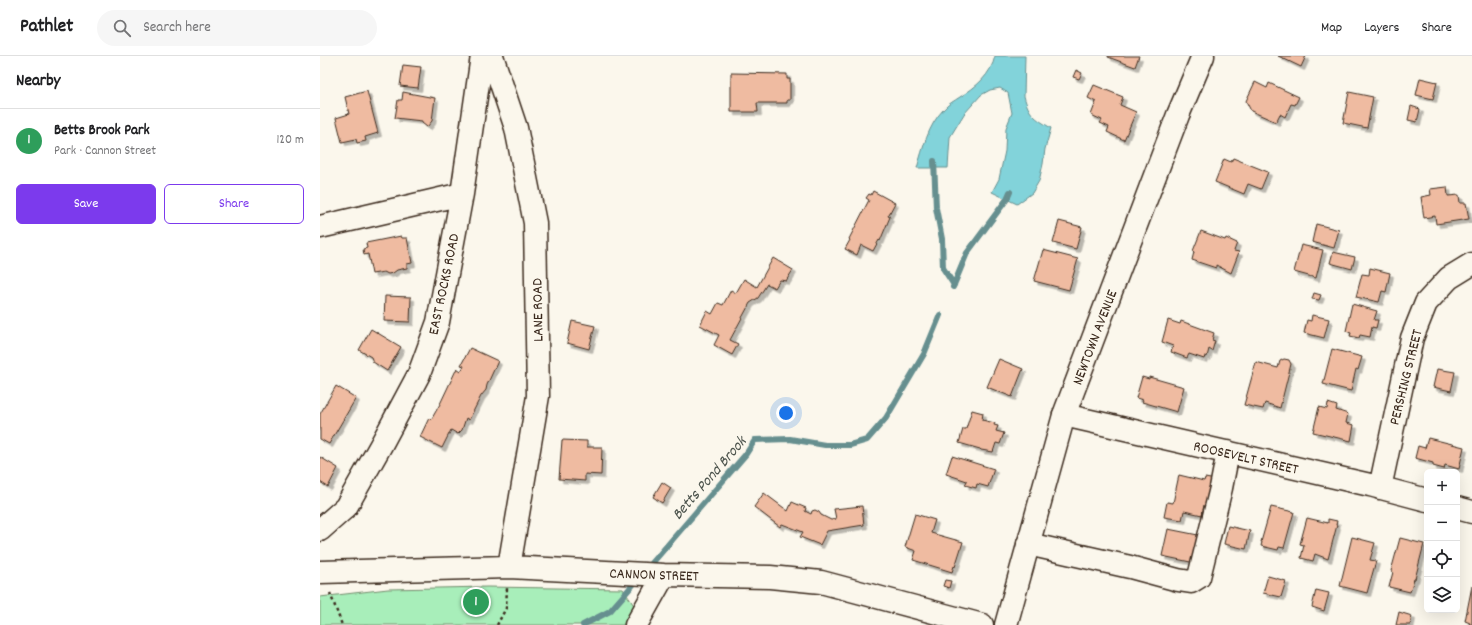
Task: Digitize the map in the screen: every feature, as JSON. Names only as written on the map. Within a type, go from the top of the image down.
[{"type":"street","name":"EAST ROCKS ROAD","points":[[320,530],[346,506],[381,445],[419,374],[438,322],[462,194],[482,56]]},
{"type":"street","name":"LANE ROAD","points":[[492,56],[516,128],[535,223],[538,396],[508,575]]},
{"type":"street","name":"NEWTOWN AVENUE","points":[[1006,625],[1064,415],[1178,115],[1203,56]]},
{"type":"street","points":[[320,227],[462,194]]},
{"type":"street","name":"PERSHING STREET","points":[[1380,488],[1412,338],[1423,310],[1426,303],[1449,278],[1472,264]]},
{"type":"street","name":"ROOSEVELT STREET","points":[[1064,415],[1228,452],[1424,499]]},
{"type":"street","points":[[1028,544],[1191,582],[1199,577],[1221,488],[1228,452]]},
{"type":"street","points":[[1460,509],[1472,512]]},
{"type":"street","name":"CANNON STREET","points":[[320,572],[508,575],[628,573],[770,577],[821,582],[982,625]]},
{"type":"street","points":[[636,625],[662,574]]},
{"type":"path","points":[[497,625],[506,608],[508,575]]},
{"type":"path","points":[[329,592],[342,625]]},
{"type":"green space","points":[[487,587],[623,589],[635,607],[623,625],[320,625],[320,597],[388,589]]},
{"type":"water","points":[[995,56],[1025,56],[1024,96],[1028,108],[1033,115],[1051,128],[1045,149],[1039,181],[1032,193],[1017,204],[992,192],[999,179],[1005,151],[1006,128],[1012,113],[1008,93],[1000,88],[990,90],[981,95],[964,114],[950,137],[948,168],[917,168],[921,153],[933,123],[947,106],[972,89],[982,80],[990,69]]},
{"type":"building","points":[[1108,56],[1139,56],[1135,67]]},
{"type":"building","points":[[1278,56],[1306,56],[1301,67]]},
{"type":"building","points":[[403,65],[421,67],[418,88],[400,86]]},
{"type":"building","points":[[1076,70],[1082,73],[1079,79],[1073,77]]},
{"type":"building","points":[[731,73],[787,74],[787,79],[790,79],[790,100],[787,100],[787,103],[757,103],[758,112],[731,112]]},
{"type":"building","points":[[1420,78],[1437,82],[1433,99],[1416,95]]},
{"type":"building","points":[[1255,82],[1267,88],[1269,83],[1299,97],[1295,105],[1291,104],[1285,117],[1280,114],[1276,122],[1251,111],[1246,101]]},
{"type":"building","points":[[1094,85],[1123,97],[1120,105],[1136,112],[1124,140],[1107,132],[1109,127],[1100,123],[1102,120],[1091,115],[1096,102],[1088,98]]},
{"type":"building","points":[[367,91],[378,133],[365,137],[366,141],[357,143],[356,139],[342,142],[336,118],[349,114],[345,97]]},
{"type":"building","points":[[403,92],[435,98],[432,121],[427,127],[422,123],[422,121],[395,118],[398,100],[402,100]]},
{"type":"building","points":[[1349,92],[1373,97],[1367,128],[1343,123]]},
{"type":"building","points":[[1411,106],[1420,109],[1417,122],[1408,120]]},
{"type":"building","points":[[1233,158],[1268,172],[1261,189],[1248,184],[1244,194],[1215,182],[1224,159],[1231,162]]},
{"type":"building","points":[[1447,187],[1448,196],[1459,195],[1460,203],[1466,203],[1469,219],[1436,224],[1435,216],[1424,218],[1421,197],[1431,195],[1430,189]]},
{"type":"building","points":[[873,191],[895,203],[888,216],[890,217],[880,241],[879,240],[873,251],[861,245],[857,255],[845,249],[869,200],[866,198],[869,194],[871,195]]},
{"type":"building","points":[[1059,221],[1082,227],[1076,249],[1053,243]]},
{"type":"building","points":[[1316,224],[1339,230],[1334,248],[1312,242]]},
{"type":"building","points":[[1201,231],[1225,240],[1226,238],[1237,243],[1234,251],[1239,252],[1231,273],[1216,265],[1216,268],[1192,260],[1193,251]]},
{"type":"building","points":[[401,236],[402,238],[407,238],[412,263],[407,264],[407,268],[397,270],[393,273],[388,274],[384,272],[372,274],[368,254],[364,255],[363,249],[367,248],[366,243]]},
{"type":"building","points":[[1301,245],[1323,250],[1316,278],[1294,272]]},
{"type":"building","points":[[1043,250],[1078,259],[1069,290],[1034,281]]},
{"type":"building","points":[[1333,252],[1355,257],[1352,269],[1330,263]]},
{"type":"building","points":[[773,258],[793,270],[786,281],[780,280],[775,288],[767,284],[758,298],[750,303],[730,340],[738,344],[732,355],[714,345],[719,335],[700,325],[707,311],[712,314],[718,303],[723,305],[731,290],[736,293],[744,279],[757,287]]},
{"type":"building","points":[[1370,268],[1390,273],[1386,292],[1382,291],[1379,302],[1356,297],[1362,274],[1369,275]]},
{"type":"building","points":[[1314,293],[1321,295],[1319,300],[1312,299]]},
{"type":"building","points":[[385,296],[411,297],[410,322],[384,321]]},
{"type":"building","points":[[1352,304],[1377,311],[1374,320],[1378,320],[1376,328],[1372,327],[1370,337],[1360,335],[1359,338],[1350,336],[1351,333],[1346,331]]},
{"type":"building","points":[[1312,315],[1329,319],[1324,338],[1304,333],[1307,320],[1311,321]]},
{"type":"building","points":[[1168,320],[1180,324],[1181,321],[1214,333],[1212,340],[1215,341],[1212,351],[1209,349],[1207,357],[1205,356],[1204,359],[1189,354],[1187,358],[1171,352],[1173,346],[1162,342]]},
{"type":"building","points":[[572,321],[595,326],[589,349],[567,343]]},
{"type":"building","points":[[371,329],[401,347],[387,371],[373,362],[371,357],[359,350]]},
{"type":"building","points":[[470,348],[498,361],[486,390],[481,396],[469,420],[466,418],[462,430],[458,434],[451,430],[442,448],[420,437],[429,418],[431,420],[440,404],[457,368],[461,371],[464,366],[461,365]]},
{"type":"building","points":[[1332,349],[1362,357],[1358,370],[1356,369],[1351,391],[1323,384]]},
{"type":"building","points":[[999,359],[1023,369],[1012,397],[987,387]]},
{"type":"building","points":[[1284,359],[1289,360],[1291,364],[1280,408],[1265,403],[1263,409],[1244,405],[1256,362],[1278,368],[1280,361]]},
{"type":"building","points":[[1437,369],[1455,372],[1451,391],[1433,387]]},
{"type":"building","points":[[1142,377],[1149,379],[1149,377],[1184,387],[1177,412],[1142,402],[1143,400],[1136,398]]},
{"type":"building","points":[[336,386],[356,398],[329,444],[320,439],[320,414]]},
{"type":"building","points":[[1328,403],[1337,406],[1336,410],[1348,414],[1346,423],[1354,425],[1351,441],[1313,432],[1319,407],[1327,409]]},
{"type":"building","points":[[972,410],[983,413],[982,420],[995,423],[994,425],[998,426],[996,431],[1004,433],[1000,444],[996,443],[993,452],[959,443],[963,429],[966,429]]},
{"type":"building","points":[[1428,438],[1464,447],[1459,469],[1445,465],[1444,469],[1433,466],[1433,463],[1415,458],[1418,446],[1425,448]]},
{"type":"building","points":[[562,440],[587,441],[587,447],[602,447],[601,475],[585,474],[585,481],[559,479]]},
{"type":"building","points":[[952,456],[994,469],[988,487],[977,484],[976,488],[965,485],[967,481],[946,474]]},
{"type":"building","points":[[320,457],[338,468],[328,487],[320,482]]},
{"type":"building","points":[[1179,475],[1204,481],[1205,478],[1216,480],[1211,506],[1204,505],[1202,515],[1184,511],[1182,520],[1164,517],[1167,502],[1173,503]]},
{"type":"building","points":[[662,482],[671,488],[662,503],[653,497]]},
{"type":"building","points":[[764,493],[788,511],[792,502],[806,508],[805,511],[811,514],[812,511],[815,510],[831,520],[836,519],[834,509],[862,506],[864,525],[827,531],[820,545],[800,537],[803,532],[782,524],[780,527],[754,507]]},
{"type":"building","points":[[1271,507],[1294,512],[1284,548],[1279,547],[1278,550],[1261,546]]},
{"type":"building","points":[[915,514],[935,520],[931,533],[963,542],[952,572],[913,560],[916,551],[905,547]]},
{"type":"building","points":[[1307,518],[1328,523],[1328,519],[1337,521],[1328,559],[1315,554],[1313,561],[1301,558],[1304,545],[1300,544]]},
{"type":"building","points":[[1228,526],[1250,531],[1246,549],[1224,544]]},
{"type":"building","points":[[1168,529],[1203,536],[1195,563],[1162,556]]},
{"type":"building","points":[[1352,537],[1375,543],[1370,560],[1376,561],[1367,593],[1340,586]]},
{"type":"building","points":[[1400,538],[1424,544],[1410,592],[1389,587],[1393,572],[1391,571]]},
{"type":"building","points":[[1268,576],[1286,581],[1281,597],[1263,593]]},
{"type":"building","points":[[945,580],[951,581],[949,588],[943,586]]},
{"type":"building","points":[[1472,586],[1472,625],[1469,625],[1470,623],[1465,621]]},
{"type":"building","points":[[1316,590],[1329,593],[1324,611],[1312,607]]},
{"type":"building","points":[[1399,612],[1412,616],[1410,625],[1396,625]]},
{"type":"waterway","name":"Betts Pond Brook","points":[[934,161],[936,208],[942,239],[943,268],[954,285]]},
{"type":"waterway","name":"Betts Pond Brook","points":[[953,287],[967,253],[1007,199],[1010,192]]},
{"type":"waterway","name":"Betts Pond Brook","points":[[647,569],[746,454],[755,440],[790,439],[825,445],[850,445],[867,440],[886,418],[924,354],[940,315]]},
{"type":"waterway","name":"Betts Pond Brook","points":[[583,625],[610,611],[638,579]]},
{"type":"place","name":"Betts Brook Park","points":[[476,602]]}]
